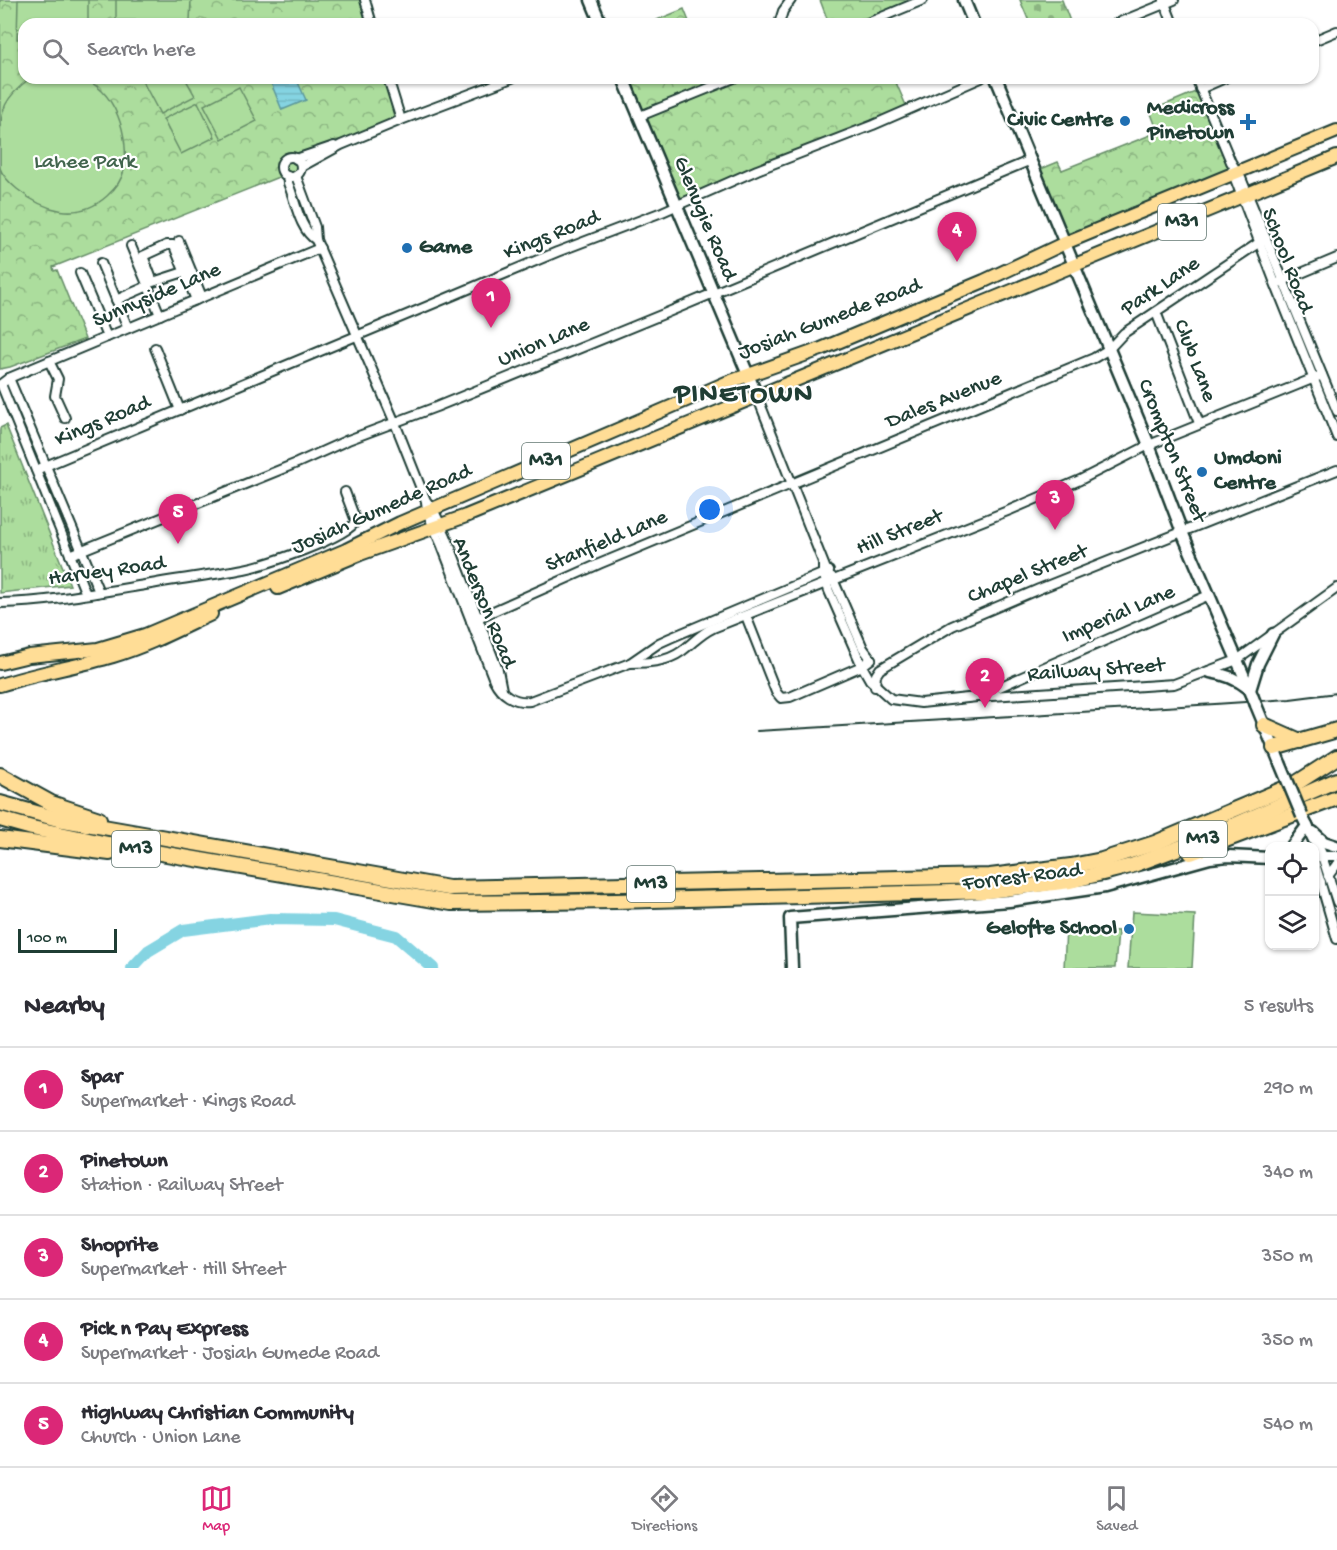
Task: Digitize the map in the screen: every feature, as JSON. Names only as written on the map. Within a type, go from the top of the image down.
[{"type":"highway","points":[[1263,721],[1300,741]]},
{"type":"highway","points":[[1274,748],[1337,730]]},
{"type":"highway","points":[[1295,784],[1337,757]]},
{"type":"highway","name":"M13","points":[[0,803],[58,819],[458,888],[990,876],[1071,866],[1125,853],[1155,843],[1337,764]]},
{"type":"highway","points":[[0,774],[51,803],[117,825],[287,860]]},
{"type":"highway","name":"M13","points":[[0,819],[108,844],[451,903],[987,891],[1070,881],[1114,871],[1161,856],[1335,781]]},
{"type":"highway","points":[[1070,881],[1092,880],[1143,869],[1225,841],[1337,798]]},
{"type":"highway","points":[[0,839],[198,866],[240,868]]},
{"type":"main road","name":"Josiah Gumede Road","points":[[0,663],[29,656],[109,646],[145,635],[299,570],[429,507],[748,375],[821,349],[984,281],[1234,169],[1337,131]]},
{"type":"main road","name":"Josiah Gumede Road","points":[[0,685],[33,674],[142,646],[221,610],[360,554],[438,527],[1337,157]]},
{"type":"street","points":[[365,0],[370,18]]},
{"type":"street","points":[[591,0],[598,18]]},
{"type":"street","points":[[781,18],[791,0]]},
{"type":"street","points":[[880,18],[923,0]]},
{"type":"street","points":[[964,0],[972,18]]},
{"type":"street","points":[[1128,18],[1164,2],[1174,0]]},
{"type":"street","points":[[1164,2],[1171,18]]},
{"type":"street","points":[[1319,38],[1337,31]]},
{"type":"street","points":[[390,84],[401,120]]},
{"type":"street","points":[[341,145],[327,147],[296,159],[287,158],[282,164],[283,172],[291,176],[341,145],[496,84]]},
{"type":"street","name":"Glenugie Road","points":[[626,84],[757,396]]},
{"type":"street","points":[[640,116],[719,84]]},
{"type":"street","name":"Kings Road","points":[[36,470],[557,252],[676,206],[757,170],[855,132],[967,84]]},
{"type":"street","name":"Crompton Street","points":[[999,84],[1149,445],[1182,532],[1313,842]]},
{"type":"street","name":"School Road","points":[[1198,84],[1263,239],[1284,281],[1337,411]]},
{"type":"street","points":[[1200,88],[1210,84]]},
{"type":"street","points":[[296,159],[301,168]]},
{"type":"street","name":"Union Lane","points":[[70,555],[348,440],[666,313],[1031,160]]},
{"type":"street","name":"Anderson Road","points":[[291,176],[315,227],[318,244],[438,527],[474,619],[494,680],[502,692]]},
{"type":"street","name":"School Road","points":[[1263,239],[1275,283],[1337,437]]},
{"type":"street","name":"Park Lane","points":[[1109,349],[1124,333],[1263,239]]},
{"type":"street","points":[[179,240],[199,299]]},
{"type":"street","points":[[184,272],[153,282],[143,256],[172,244],[199,299]]},
{"type":"street","name":"Sunnyside Lane","points":[[1,384],[9,378],[199,299],[318,244]]},
{"type":"street","points":[[131,246],[160,315]]},
{"type":"street","points":[[1275,283],[1337,258]]},
{"type":"street","points":[[101,263],[128,328]]},
{"type":"street","points":[[80,273],[107,337]]},
{"type":"street","points":[[116,300],[148,286]]},
{"type":"street","name":"Club Lane","points":[[1156,312],[1199,423]]},
{"type":"street","points":[[155,348],[180,410]]},
{"type":"street","name":"Dales Avenue","points":[[792,484],[1094,358],[1109,349]]},
{"type":"street","points":[[49,361],[58,379],[55,396],[65,418]]},
{"type":"street","name":"Hill Street","points":[[630,663],[667,659],[681,652],[702,634],[1080,480],[1199,423],[1322,375]]},
{"type":"street","points":[[9,378],[99,592]]},
{"type":"street","points":[[1,384],[86,594]]},
{"type":"street","points":[[757,396],[830,582],[863,648],[871,659]]},
{"type":"street","name":"Chapel Street","points":[[875,687],[878,672],[892,661],[952,626],[1337,470]]},
{"type":"street","name":"Stanfield Lane","points":[[474,619],[792,484]]},
{"type":"street","name":"Harvey Road","points":[[0,603],[86,594],[246,569],[313,546],[351,528],[355,524],[355,516],[345,492]]},
{"type":"street","name":"Hill Street","points":[[502,692],[520,702],[530,701],[630,663],[659,643],[826,572]]},
{"type":"street","name":"Railway Street","points":[[830,582],[862,666],[875,687],[891,699],[921,703],[977,697],[1161,687],[1180,682],[1237,660],[1337,588]]},
{"type":"street","name":"Imperial Lane","points":[[977,697],[1209,595]]},
{"type":"street","points":[[746,616],[776,692],[781,698],[790,697],[862,666],[871,659],[892,661]]},
{"type":"street","points":[[1210,672],[1236,678],[1251,692],[1258,664],[1273,634]]},
{"type":"street","points":[[659,643],[660,652],[667,659]]},
{"type":"street","points":[[1294,842],[1304,821],[1324,842],[1336,850]]},
{"type":"street","points":[[1319,850],[1336,850]]},
{"type":"street","name":"Forrest Road","points":[[790,935],[790,918],[940,908],[1077,892],[1152,875],[1210,858],[1265,856]]},
{"type":"street","points":[[1321,878],[1337,864]]},
{"type":"street","points":[[1321,878],[1337,902]]},
{"type":"street","points":[[1321,878],[1337,939]]},
{"type":"street","points":[[792,968],[790,935],[799,923],[809,916]]},
{"type":"green space","name":"Lahee Park","points":[[0,0],[365,0],[370,18],[18,18],[18,84],[390,84],[401,120],[301,163],[301,170],[296,176],[276,178],[53,267],[54,271],[57,270],[85,339],[0,369]]},
{"type":"green space","points":[[18,0],[88,0],[88,18],[18,18],[17,39]]},
{"type":"green space","points":[[116,0],[191,0],[190,18],[116,18]]},
{"type":"green space","points":[[820,0],[923,0],[885,18],[827,18]]},
{"type":"green space","points":[[1020,0],[1062,0],[1069,18],[1028,18]]},
{"type":"green space","points":[[684,9],[688,18],[662,18]]},
{"type":"green space","points":[[24,84],[92,84],[103,92],[118,116],[125,144],[124,170],[120,180],[107,196],[84,209],[61,210],[50,208],[27,197],[7,179],[0,168],[0,129],[6,104]]},
{"type":"green space","points":[[144,84],[188,84],[195,96],[160,114]]},
{"type":"green space","points":[[625,84],[897,84],[908,110],[676,206]]},
{"type":"green space","points":[[239,87],[257,121],[222,139],[204,105]]},
{"type":"green space","points":[[1200,90],[1235,172],[1065,243],[1036,171],[1058,162],[1062,170],[1158,132],[1150,111]]},
{"type":"green space","points":[[198,102],[215,137],[181,154],[163,119]]},
{"type":"green space","points":[[6,425],[70,585],[0,593],[0,428]]},
{"type":"green space","points":[[1132,912],[1195,915],[1192,968],[1128,968]]},
{"type":"green space","points":[[1066,928],[1118,931],[1115,968],[1064,968]]},
{"type":"water","points":[[271,84],[299,84],[306,100],[282,110]]},
{"type":"waterway","points":[[132,968],[148,951],[183,930],[270,919],[334,920],[396,936],[433,968]]},
{"type":"railway","points":[[757,731],[1215,704],[1337,693]]},
{"type":"place","name":"Civic Centre","points":[[1125,121]]},
{"type":"place","name":"Medicross Pinetown","points":[[1248,122]]},
{"type":"place","name":"Game","points":[[407,248]]},
{"type":"place","name":"Pick n Pay Express","points":[[957,262]]},
{"type":"place","name":"Spar","points":[[491,328]]},
{"type":"place","name":"Umdoni Centre","points":[[1202,472]]},
{"type":"place","name":"Shoprite","points":[[1055,530]]},
{"type":"place","name":"Highway Christian Community","points":[[178,544]]},
{"type":"place","name":"Pinetown","points":[[985,708]]},
{"type":"place","name":"Gelofte School","points":[[1129,929]]},
{"type":"district","name":"PINETOWN","points":[[744,395]]}]
